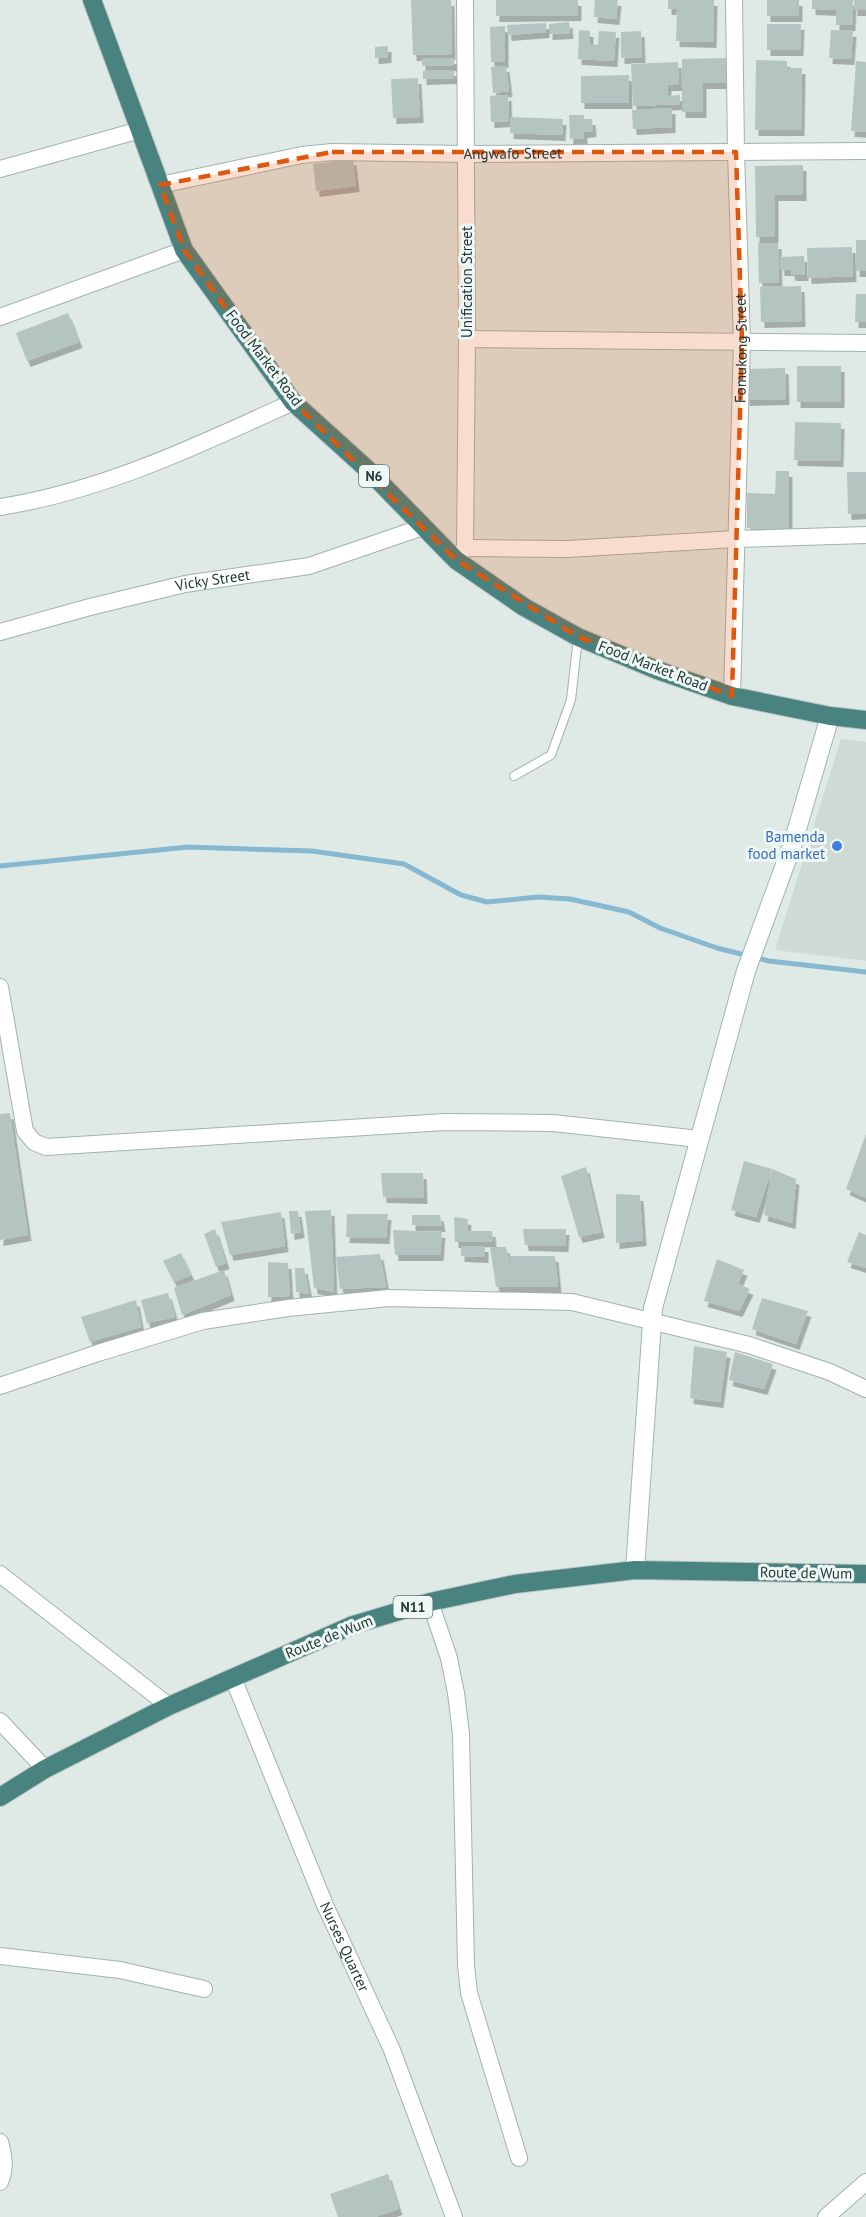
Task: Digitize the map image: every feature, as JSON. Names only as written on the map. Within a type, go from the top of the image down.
[{"type":"highway","name":"Food Market Road","points":[[92,0],[184,250],[294,402],[367,469],[423,527],[461,554],[524,607],[578,637],[657,670],[732,696],[830,716],[866,720]]},
{"type":"highway","name":"Route de Wum","points":[[0,1797],[45,1768],[169,1706],[353,1625],[430,1602],[515,1584],[635,1570],[866,1574]]},
{"type":"main road","points":[[635,1570],[653,1308],[746,971],[793,843],[830,716]]},
{"type":"street","name":"Unification Street","points":[[461,554],[467,339],[465,0]]},
{"type":"street","name":"Fomukong Street","points":[[732,696],[742,342],[736,152],[735,0]]},
{"type":"street","points":[[0,169],[140,130]]},
{"type":"street","name":"Angwafo Street","points":[[160,185],[312,154],[866,151]]},
{"type":"street","points":[[0,317],[184,250]]},
{"type":"street","points":[[467,339],[866,343]]},
{"type":"street","points":[[0,507],[69,492],[112,479],[198,445],[294,402]]},
{"type":"street","name":"Vicky Street","points":[[0,632],[185,584],[309,566],[423,527]]},
{"type":"street","points":[[461,554],[736,539],[866,535]]},
{"type":"street","points":[[0,987],[25,1131],[34,1142],[46,1147],[445,1122],[553,1123],[699,1139]]},
{"type":"street","points":[[0,1386],[203,1321],[288,1308],[389,1298],[572,1302],[749,1345],[830,1372],[866,1389]]},
{"type":"street","points":[[0,1574],[169,1706]]},
{"type":"street","points":[[430,1602],[449,1658],[461,1734],[466,1965],[469,1993],[519,2158]]},
{"type":"street","name":"Nurses Quarter","points":[[233,1678],[325,1905],[392,2050],[454,2217]]},
{"type":"street","points":[[0,1721],[45,1768]]},
{"type":"street","points":[[0,1956],[120,1970],[204,1989]]},
{"type":"street","points":[[0,2142],[4,2172],[0,2182]]},
{"type":"street","points":[[826,2217],[866,2182]]},
{"type":"lane","points":[[513,776],[551,755],[571,700],[578,637]]},
{"type":"highlighted area","points":[[332,152],[736,152],[742,342],[732,696],[578,637],[456,560],[293,402],[184,250],[160,185]]},
{"type":"shaded area","name":"Bamenda food market","points":[[841,739],[866,742],[866,961],[775,950]]},
{"type":"building","points":[[411,0],[451,0],[452,54],[413,55]]},
{"type":"building","points":[[496,0],[578,0],[578,15],[496,16]]},
{"type":"building","points":[[595,0],[618,0],[616,19],[594,17]]},
{"type":"building","points":[[668,0],[714,0],[713,42],[676,41],[677,9],[668,9]]},
{"type":"building","points":[[767,0],[799,0],[799,16],[767,16]]},
{"type":"building","points":[[812,0],[853,0],[852,25],[836,25],[836,10],[812,9]]},
{"type":"building","points":[[854,0],[866,0],[866,10],[854,10]]},
{"type":"building","points":[[569,22],[570,33],[549,34],[549,24]]},
{"type":"building","points":[[546,23],[546,32],[508,35],[507,25]]},
{"type":"building","points":[[767,24],[801,24],[800,50],[767,50]]},
{"type":"building","points":[[505,26],[505,62],[491,62],[490,27]]},
{"type":"building","points":[[579,30],[590,31],[590,44],[598,45],[599,31],[616,32],[614,61],[578,59]]},
{"type":"building","points":[[831,30],[853,31],[851,59],[829,58]]},
{"type":"building","points":[[641,31],[642,57],[621,58],[621,32]]},
{"type":"building","points":[[388,46],[388,57],[375,58],[375,47]]},
{"type":"building","points":[[454,58],[454,65],[422,66],[422,59]]},
{"type":"building","points":[[726,58],[726,83],[703,83],[703,112],[682,112],[682,59]]},
{"type":"building","points":[[756,60],[787,61],[787,68],[802,68],[801,130],[755,130]]},
{"type":"building","points":[[856,61],[866,62],[866,132],[851,131]]},
{"type":"building","points":[[678,62],[679,85],[668,85],[668,96],[680,95],[680,104],[633,106],[631,64]]},
{"type":"building","points":[[506,66],[509,91],[493,93],[491,67]]},
{"type":"building","points":[[454,70],[454,78],[423,79],[423,71]]},
{"type":"building","points":[[629,75],[629,103],[581,103],[581,76]]},
{"type":"building","points":[[418,78],[420,117],[393,118],[391,79]]},
{"type":"building","points":[[508,95],[509,121],[491,122],[490,96]]},
{"type":"building","points":[[672,108],[672,127],[633,129],[632,110]]},
{"type":"building","points":[[569,115],[584,115],[584,119],[592,119],[593,131],[584,132],[584,138],[570,139]]},
{"type":"building","points":[[510,117],[563,119],[562,135],[510,133]]},
{"type":"building","points":[[353,159],[356,186],[316,191],[313,164]]},
{"type":"building","points":[[803,165],[803,195],[775,195],[775,237],[756,237],[755,166]]},
{"type":"building","points":[[856,240],[866,240],[866,271],[856,271]]},
{"type":"building","points":[[758,243],[778,243],[779,283],[759,283]]},
{"type":"building","points":[[852,247],[853,276],[808,278],[807,248]]},
{"type":"building","points":[[804,256],[805,275],[792,275],[791,270],[781,270],[780,257]]},
{"type":"building","points":[[801,286],[802,321],[761,322],[760,287]]},
{"type":"building","points":[[856,294],[866,294],[866,322],[855,322]]},
{"type":"building","points":[[68,313],[79,342],[27,361],[16,333]]},
{"type":"building","points":[[797,366],[841,366],[841,402],[797,402]]},
{"type":"building","points":[[785,368],[786,399],[746,400],[745,369]]},
{"type":"building","points":[[795,422],[841,423],[840,461],[794,460]]},
{"type":"building","points":[[776,471],[789,471],[789,529],[747,528],[747,493],[775,494]]},
{"type":"building","points":[[847,472],[866,472],[866,513],[848,514]]},
{"type":"building","points":[[10,1113],[28,1235],[0,1240],[0,1114]]},
{"type":"building","points":[[866,1134],[866,1198],[846,1189]]},
{"type":"building","points":[[744,1161],[772,1169],[756,1217],[731,1210]]},
{"type":"building","points":[[586,1167],[601,1232],[579,1237],[561,1176]]},
{"type":"building","points":[[772,1169],[796,1179],[792,1223],[764,1215]]},
{"type":"building","points":[[381,1173],[423,1173],[424,1198],[383,1197]]},
{"type":"building","points":[[616,1194],[640,1195],[643,1240],[616,1243]]},
{"type":"building","points":[[331,1210],[334,1292],[314,1288],[305,1211]]},
{"type":"building","points":[[289,1211],[298,1211],[301,1232],[291,1234]]},
{"type":"building","points":[[281,1212],[285,1246],[230,1255],[221,1222]]},
{"type":"building","points":[[347,1214],[388,1214],[386,1238],[346,1237]]},
{"type":"building","points":[[412,1215],[440,1215],[442,1226],[412,1225]]},
{"type":"building","points":[[454,1217],[468,1219],[467,1231],[492,1231],[493,1241],[455,1242]]},
{"type":"building","points":[[215,1229],[226,1263],[216,1267],[204,1234]]},
{"type":"building","points":[[523,1229],[566,1229],[565,1246],[525,1245]]},
{"type":"building","points":[[393,1230],[442,1232],[440,1255],[395,1255]]},
{"type":"building","points":[[859,1232],[866,1235],[866,1268],[847,1262]]},
{"type":"building","points":[[461,1246],[485,1246],[485,1257],[461,1256]]},
{"type":"building","points":[[490,1247],[506,1247],[514,1281],[510,1256],[555,1256],[558,1287],[496,1287]]},
{"type":"building","points":[[181,1253],[191,1275],[174,1282],[163,1261]]},
{"type":"building","points":[[380,1254],[386,1287],[340,1289],[336,1257]]},
{"type":"building","points":[[717,1259],[744,1270],[738,1284],[750,1289],[739,1311],[704,1301]]},
{"type":"building","points":[[268,1262],[288,1263],[290,1296],[268,1297]]},
{"type":"building","points":[[295,1268],[304,1268],[309,1294],[296,1292]]},
{"type":"building","points":[[224,1270],[231,1295],[182,1315],[174,1288]]},
{"type":"building","points":[[168,1293],[175,1317],[147,1323],[141,1300]]},
{"type":"building","points":[[762,1298],[808,1311],[796,1344],[752,1329]]},
{"type":"building","points":[[136,1300],[141,1327],[90,1342],[81,1317]]},
{"type":"building","points":[[694,1346],[727,1352],[720,1402],[690,1398]]},
{"type":"building","points":[[735,1352],[773,1364],[764,1389],[729,1380]]},
{"type":"building","points":[[388,2174],[399,2209],[375,2217],[338,2217],[330,2194]]},
{"type":"waterway","points":[[0,866],[188,847],[312,851],[404,864],[461,895],[487,902],[538,897],[570,899],[629,912],[660,928],[717,948],[769,961],[866,972]]},
{"type":"place","name":"Bamenda food market","points":[[837,846]]}]
